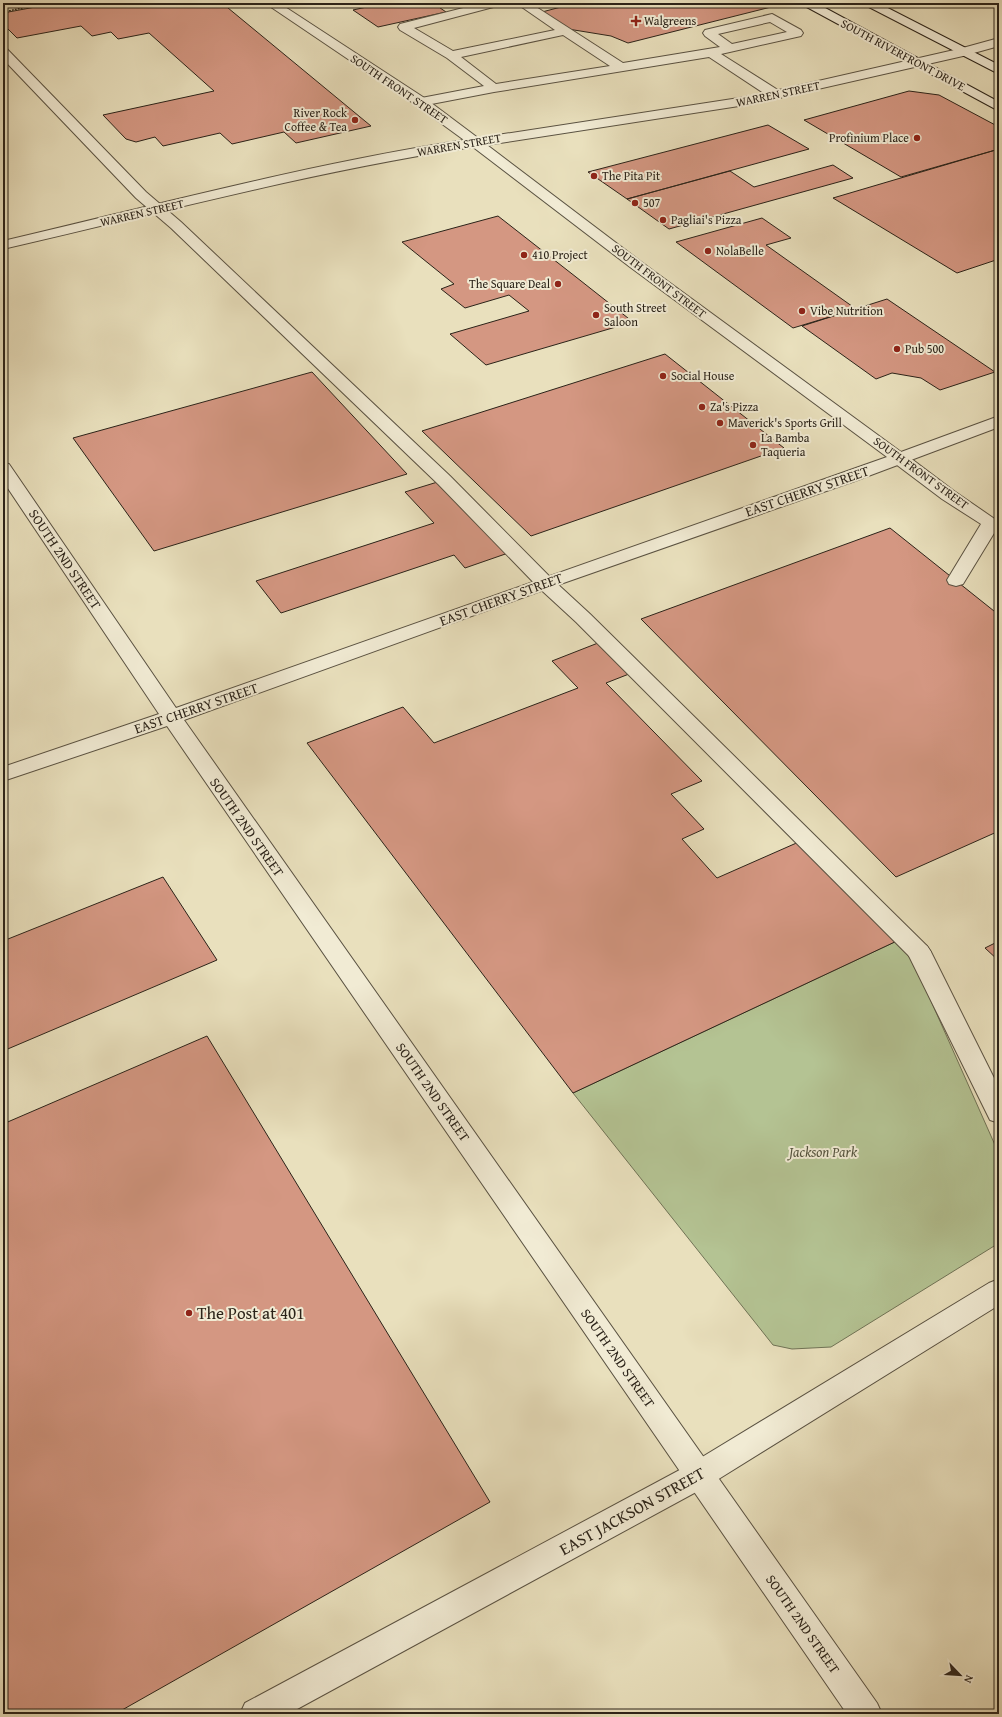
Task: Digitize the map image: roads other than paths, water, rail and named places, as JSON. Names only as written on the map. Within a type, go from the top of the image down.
[{"type":"street","name":"SOUTH FRONT STREET","points":[[270,3],[421,102],[476,142],[635,264],[948,495],[995,522],[956,580]]},
{"type":"street","points":[[494,88],[451,55],[404,27],[498,3]]},
{"type":"street","points":[[522,3],[620,67]]},
{"type":"street","name":"SOUTH RIVERFRONT DRIVE","points":[[807,3],[999,107]]},
{"type":"street","points":[[869,3],[999,70]]},
{"type":"street","points":[[421,102],[494,88],[711,53],[797,33],[772,18],[709,33],[729,48]]},
{"type":"street","points":[[451,55],[565,30]]},
{"type":"street","name":"WARREN STREET","points":[[3,245],[291,178],[426,150],[744,102],[917,63],[999,42]]},
{"type":"street","points":[[3,52],[157,210],[176,225],[439,474],[545,583],[583,618],[919,952],[999,1113]]},
{"type":"street","points":[[711,53],[776,95]]},
{"type":"street","name":"EAST CHERRY STREET","points":[[3,774],[172,718],[545,583],[849,477],[999,421]]},
{"type":"street","name":"SOUTH 2ND STREET","points":[[3,468],[172,718],[866,1714]]},
{"type":"street","name":"EAST JACKSON STREET","points":[[256,1714],[700,1475],[999,1291]]},
{"type":"place","name":"Walgreens","points":[[636,21]]},
{"type":"place","name":"River Rock Coffee & Tea","points":[[355,120]]},
{"type":"place","name":"Profinium Place","points":[[917,138]]},
{"type":"place","name":"The Pita Pit","points":[[594,176]]},
{"type":"place","name":"507","points":[[635,203]]},
{"type":"place","name":"Pagliai's Pizza","points":[[663,220]]},
{"type":"place","name":"NolaBelle","points":[[708,251]]},
{"type":"place","name":"410 Project","points":[[524,255]]},
{"type":"place","name":"The Square Deal","points":[[558,284]]},
{"type":"place","name":"Vibe Nutrition","points":[[802,311]]},
{"type":"place","name":"South Street Saloon","points":[[596,315]]},
{"type":"place","name":"Pub 500","points":[[897,349]]},
{"type":"place","name":"Social House","points":[[663,376]]},
{"type":"place","name":"Za's Pizza","points":[[702,407]]},
{"type":"place","name":"Maverick's Sports Grill","points":[[720,423]]},
{"type":"place","name":"La Bamba Taqueria","points":[[753,445]]},
{"type":"place","name":"The Post at 401","points":[[189,1313]]},
{"type":"park label","name":"Jackson Park","points":[[823,1152]]}]
